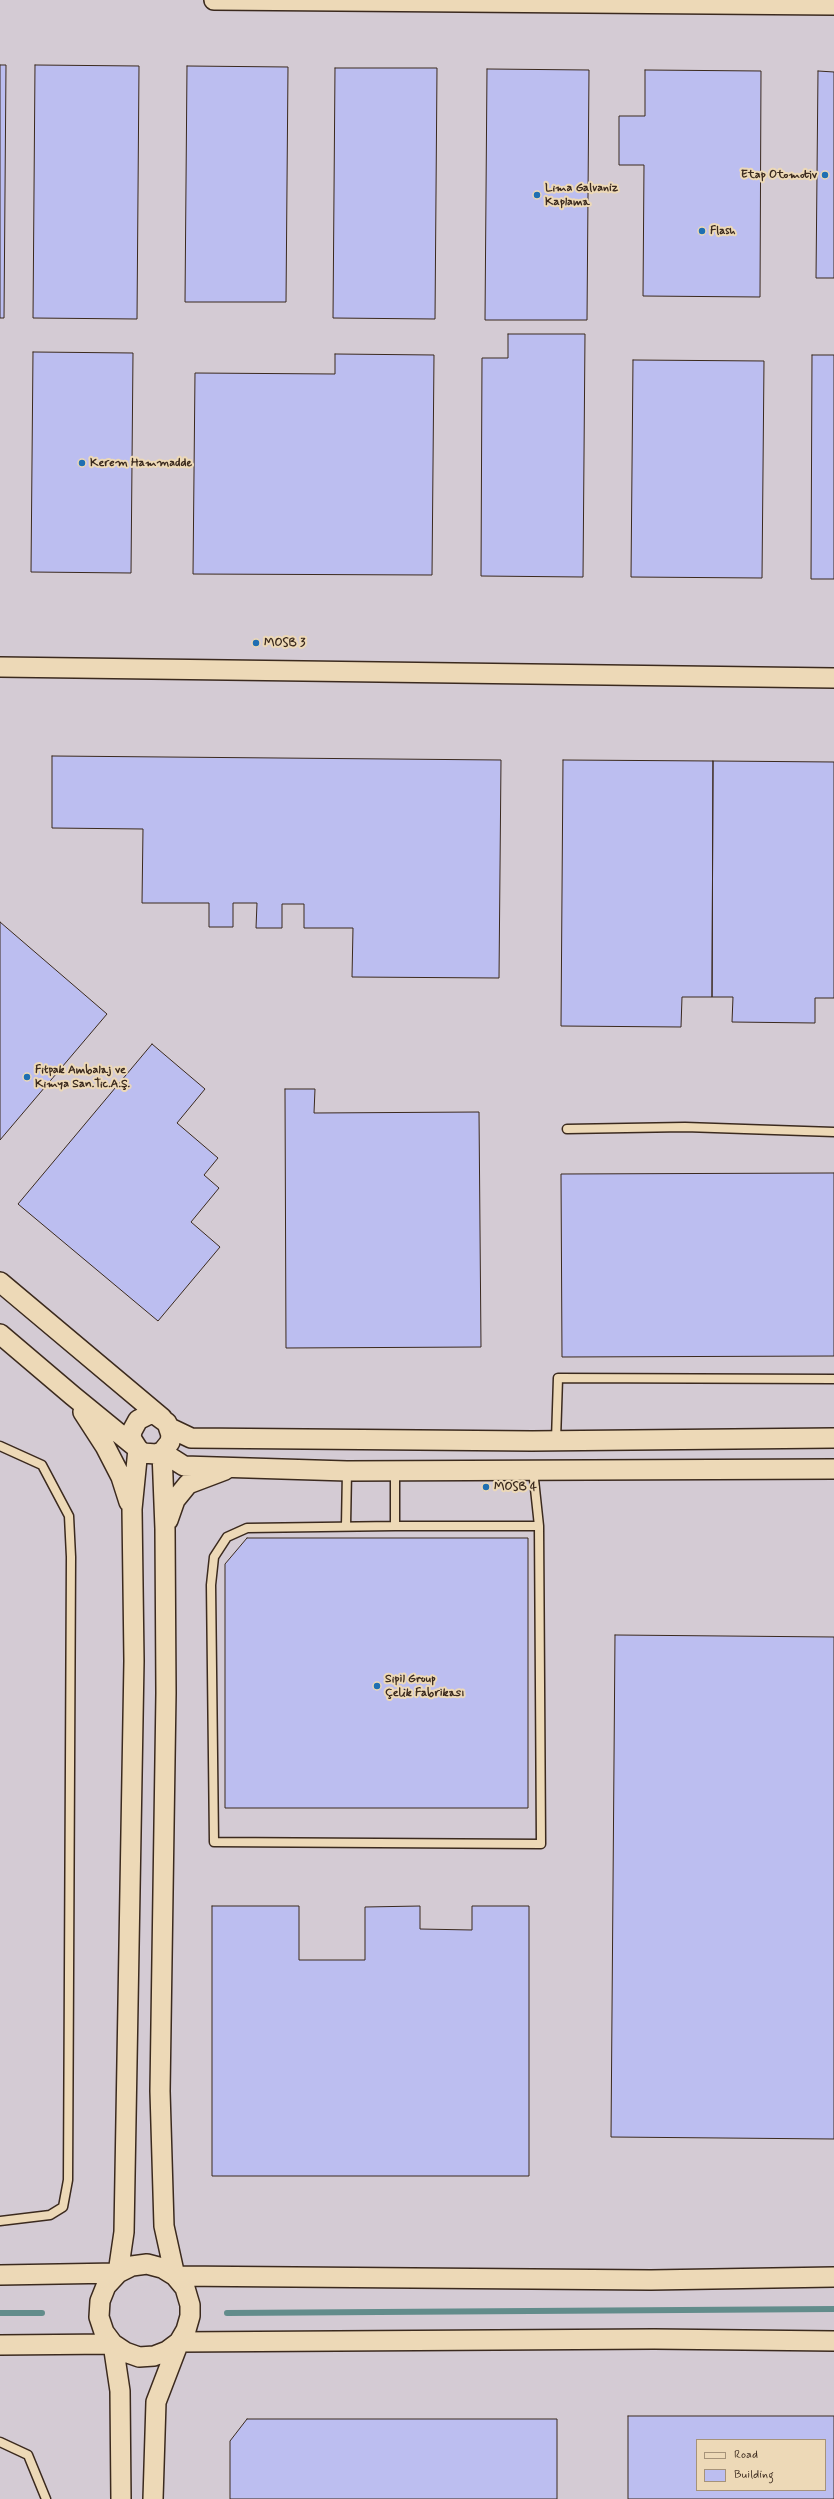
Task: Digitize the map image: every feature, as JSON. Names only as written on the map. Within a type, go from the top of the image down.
[{"type":"street","points":[[214,0],[834,6]]},
{"type":"street","points":[[0,667],[834,678]]},
{"type":"street","points":[[0,1282],[166,1423],[170,1442],[162,1452],[165,1529],[166,1692],[160,2091],[164,2226],[176,2276],[185,2288],[190,2305],[190,2316],[186,2330],[179,2342],[156,2402],[153,2499]]},
{"type":"street","points":[[0,1334],[138,1449],[149,1454],[162,1452],[184,1466],[237,1466],[346,1471],[533,1469],[834,1469]]},
{"type":"street","points":[[73,1396],[105,1446],[121,1477],[132,1509]]},
{"type":"street","points":[[118,2273],[124,2224],[134,1661],[132,1509],[138,1449],[131,1438],[134,1425],[138,1420],[150,1414],[191,1438],[532,1441],[834,1438]]},
{"type":"street","points":[[532,1441],[533,1469]]},
{"type":"street","points":[[165,1529],[175,1500],[188,1484],[237,1466]]},
{"type":"street","points":[[834,2277],[651,2280],[176,2276],[162,2268],[147,2264],[132,2266],[118,2273],[106,2286],[100,2301],[99,2317],[104,2332],[113,2344],[125,2352],[139,2357],[154,2356],[168,2351],[179,2342],[646,2339],[834,2341]]},
{"type":"street","points":[[0,2275],[118,2273]]},
{"type":"street","points":[[0,2345],[113,2344]]},
{"type":"street","points":[[113,2344],[120,2391],[121,2499]]},
{"type":"lane","points":[[567,1129],[685,1127],[834,1132]]},
{"type":"lane","points":[[556,1440],[558,1378],[834,1379]]},
{"type":"lane","points":[[0,1446],[42,1465],[69,1516],[71,1557],[68,2180],[63,2207],[50,2215],[0,2220]]},
{"type":"lane","points":[[533,1469],[539,1526],[541,1844],[214,1842],[210,1585],[214,1557],[227,1537],[246,1528],[346,1526],[539,1526]]},
{"type":"lane","points":[[346,1471],[346,1526]]},
{"type":"lane","points":[[395,1471],[395,1526]]},
{"type":"lane","points":[[0,2442],[28,2455],[46,2499]]},
{"type":"shaded area","points":[[0,0],[834,0],[834,2499],[0,2499]]},
{"type":"building","points":[[0,65],[6,65],[4,318],[0,318]]},
{"type":"building","points":[[35,65],[139,66],[137,319],[33,318]]},
{"type":"building","points":[[187,66],[288,67],[286,302],[185,302]]},
{"type":"building","points":[[335,68],[437,68],[435,319],[333,318]]},
{"type":"building","name":"Lima Galvaniz Kaplama","points":[[487,69],[589,70],[587,320],[485,320]]},
{"type":"building","name":"Flash","points":[[645,70],[761,71],[760,297],[643,296],[644,165],[619,165],[619,116],[645,116]]},
{"type":"building","name":"Etap Otomotiv","points":[[818,71],[834,72],[834,278],[816,278]]},
{"type":"building","points":[[508,334],[585,334],[583,577],[481,576],[482,358],[508,358]]},
{"type":"building","name":"Kerem Hammadde","points":[[33,352],[133,353],[131,573],[31,572]]},
{"type":"building","points":[[335,354],[434,355],[432,575],[193,574],[195,373],[335,374]]},
{"type":"building","points":[[812,355],[834,355],[834,579],[811,579]]},
{"type":"building","points":[[633,360],[764,361],[762,578],[631,577]]},
{"type":"building","points":[[52,756],[501,760],[499,978],[352,977],[353,928],[304,928],[304,904],[282,904],[282,928],[256,928],[257,903],[233,903],[233,927],[209,927],[209,903],[142,903],[143,829],[52,828]]},
{"type":"building","points":[[563,760],[713,761],[712,997],[682,997],[681,1027],[561,1026]]},
{"type":"building","points":[[713,761],[834,762],[834,998],[815,998],[815,1023],[732,1022],[733,997],[712,997]]},
{"type":"building","name":"Fitpak Ambalaj ve Kimya San.Tic.A.Ş.","points":[[0,922],[107,1014],[0,1140]]},
{"type":"building","points":[[152,1044],[205,1089],[177,1123],[218,1158],[204,1175],[219,1188],[191,1222],[220,1247],[158,1321],[18,1204]]},
{"type":"building","points":[[285,1089],[315,1089],[314,1113],[479,1112],[481,1347],[286,1348]]},
{"type":"building","points":[[834,1173],[834,1356],[562,1357],[561,1174]]},
{"type":"building","name":"Sipil Group Çelik Fabrikası","points":[[247,1538],[528,1538],[528,1808],[225,1808],[225,1564]]},
{"type":"building","points":[[615,1635],[834,1637],[834,2139],[611,2137]]},
{"type":"building","points":[[212,1906],[299,1906],[299,1960],[365,1960],[365,1907],[420,1906],[420,1929],[472,1930],[472,1906],[529,1906],[529,2176],[212,2176]]},
{"type":"building","points":[[628,2416],[834,2416],[834,2499],[628,2499]]},
{"type":"building","points":[[247,2419],[557,2419],[557,2499],[230,2499],[230,2441]]},
{"type":"waterway","points":[[227,2313],[834,2309]]},
{"type":"waterway","points":[[0,2313],[42,2313]]},
{"type":"place","name":"Etap Otomotiv","points":[[825,175]]},
{"type":"place","name":"Lima Galvaniz Kaplama","points":[[537,195]]},
{"type":"place","name":"Flash","points":[[702,231]]},
{"type":"place","name":"Kerem Hammadde","points":[[82,463]]},
{"type":"place","name":"MOSB 3","points":[[256,643]]},
{"type":"place","name":"Fitpak Ambalaj ve Kimya San.Tic.A.Ş.","points":[[27,1077]]},
{"type":"place","name":"MOSB 4","points":[[486,1487]]},
{"type":"place","name":"Sipil Group Çelik Fabrikası","points":[[377,1686]]}]
